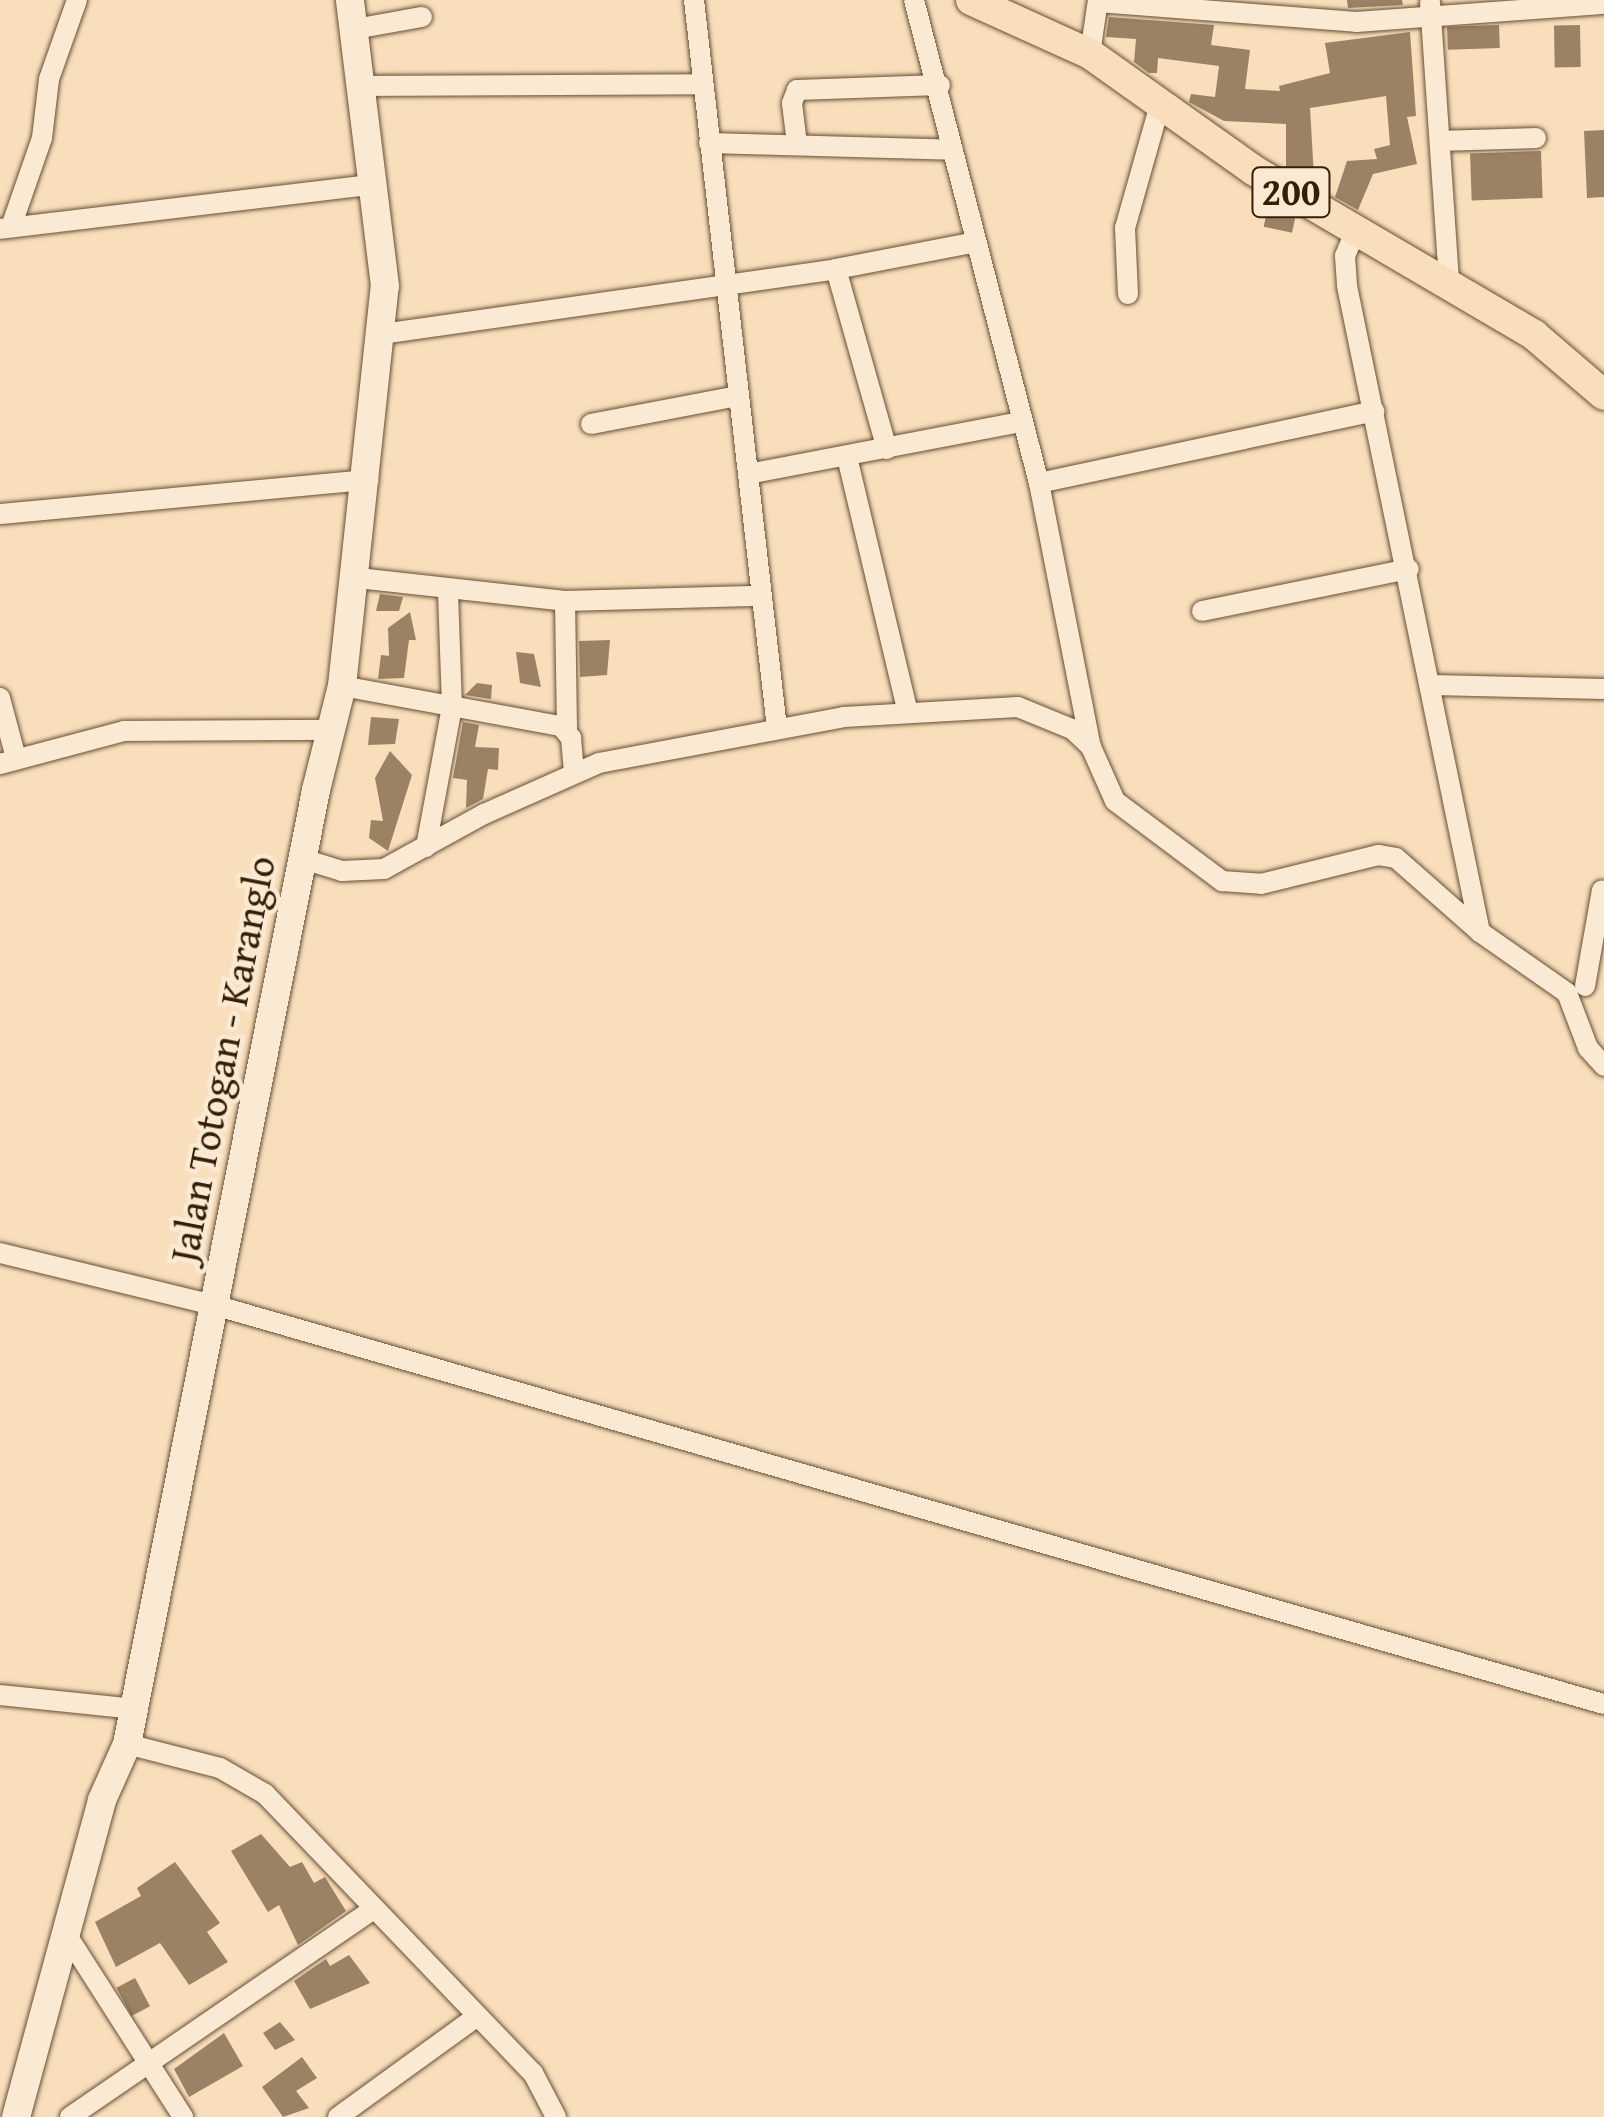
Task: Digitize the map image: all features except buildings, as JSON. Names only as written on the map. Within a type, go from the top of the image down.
[{"type":"main road","name":"Jalan Totogan - Karanglo","points":[[16,2117],[68,1937],[102,1800],[131,1725],[303,859],[342,686],[358,578],[385,275],[364,86],[350,0]]},
{"type":"main road","name":"200","points":[[971,0],[1090,54],[1160,104],[1356,230],[1449,280],[1534,335],[1604,395]]},
{"type":"street","points":[[77,0],[49,80],[42,138],[5,228],[375,184]]},
{"type":"street","points":[[694,0],[777,728]]},
{"type":"street","points":[[914,0],[940,84],[952,150],[1038,483],[1091,747],[1116,801],[1222,881],[1261,884],[1378,855],[1396,858],[1480,932],[1585,990]]},
{"type":"street","points":[[1090,54],[1098,1],[1266,9],[1356,22],[1431,6],[1604,4]]},
{"type":"street","points":[[1431,6],[1449,280]]},
{"type":"street","points":[[355,29],[422,17]]},
{"type":"street","points":[[364,86],[702,84]]},
{"type":"street","points":[[797,144],[792,103],[798,90],[940,84]]},
{"type":"street","points":[[1128,294],[1125,228],[1160,104]]},
{"type":"street","points":[[1440,141],[1536,138]]},
{"type":"street","points":[[709,143],[952,150]]},
{"type":"street","points":[[1356,230],[1346,256],[1348,286],[1410,569],[1480,932]]},
{"type":"street","points":[[382,334],[724,282],[836,269],[976,242]]},
{"type":"street","points":[[836,269],[887,449]]},
{"type":"street","points":[[591,424],[738,396]]},
{"type":"street","points":[[1038,483],[1374,412]]},
{"type":"street","points":[[748,474],[1021,422]]},
{"type":"street","points":[[847,457],[908,712]]},
{"type":"street","points":[[0,514],[368,480]]},
{"type":"street","points":[[1202,612],[1410,569]]},
{"type":"street","points":[[358,578],[565,601],[761,596]]},
{"type":"street","points":[[426,847],[452,707],[448,591]]},
{"type":"street","points":[[565,601],[567,729],[574,772]]},
{"type":"street","points":[[342,686],[567,729]]},
{"type":"street","points":[[1432,686],[1604,690]]},
{"type":"street","points":[[0,698],[8,761],[124,731],[332,730]]},
{"type":"street","points":[[303,859],[370,872],[574,772],[777,728],[908,712],[1018,707],[1062,723],[1091,747]]},
{"type":"street","points":[[1602,890],[1585,990],[1588,1048],[1604,1066]]},
{"type":"street","points":[[0,1252],[214,1305],[1604,1704]]},
{"type":"street","points":[[0,1695],[131,1725],[242,1778],[290,1818],[474,2018],[534,2072],[556,2117]]},
{"type":"street","points":[[70,2117],[374,1910]]},
{"type":"street","points":[[68,1937],[183,2117]]},
{"type":"street","points":[[338,2117],[474,2018]]}]
